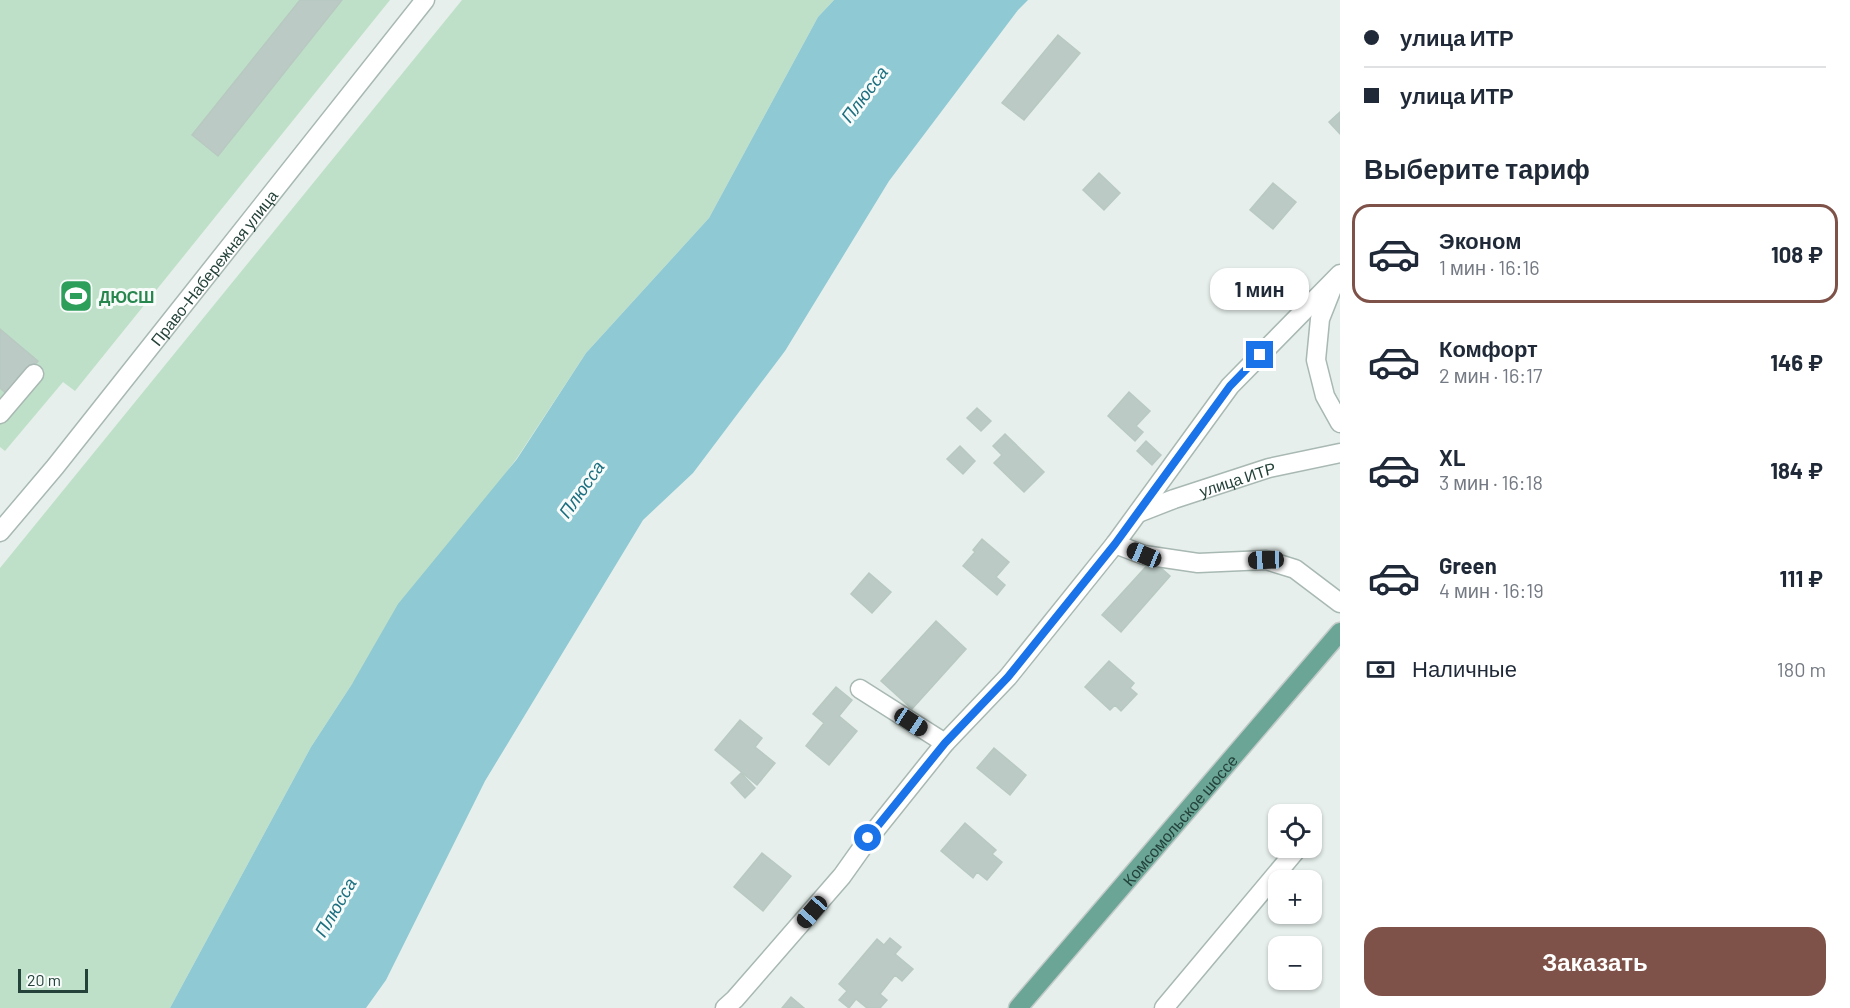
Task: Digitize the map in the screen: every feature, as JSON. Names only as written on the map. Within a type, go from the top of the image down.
[{"type":"main road","name":"Комсомольское шоссе","points":[[1018,1008],[1340,632]]},
{"type":"street","name":"Право-Набережная улица","points":[[0,532],[63,458],[425,0]]},
{"type":"street","points":[[1338,276],[1320,319],[1317,360],[1325,396],[1340,423]]},
{"type":"street","points":[[724,1008],[735,999],[842,876],[868,838],[945,743],[1008,677],[1115,544],[1230,386],[1338,276]]},
{"type":"street","points":[[0,414],[34,374]]},
{"type":"street","name":"улица ИТР","points":[[1137,513],[1269,468],[1340,453]]},
{"type":"street","points":[[1115,544],[1144,555],[1198,563],[1266,560],[1295,569],[1340,603]]},
{"type":"street","points":[[860,689],[945,743]]},
{"type":"street","points":[[1164,1008],[1290,858]]},
{"type":"green space","name":"ДЮСШ","points":[[0,0],[390,0],[75,391],[63,382],[5,451],[0,447]]},
{"type":"green space","points":[[462,0],[834,0],[818,17],[709,218],[586,353],[517,458],[352,684],[311,747],[170,1008],[0,1008],[0,568]]},
{"type":"water","name":"Плюсса","points":[[834,0],[1028,0],[1018,10],[889,181],[785,351],[693,473],[643,520],[485,781],[386,980],[366,1008],[170,1008],[311,747],[352,684],[398,604],[517,459],[586,353],[709,218],[818,17]]},
{"type":"building","points":[[300,0],[342,0],[218,156],[192,135]]},
{"type":"building","points":[[1058,35],[1080,53],[1024,120],[1002,103]]},
{"type":"building","points":[[1340,112],[1340,134],[1329,122]]},
{"type":"building","points":[[1099,173],[1120,193],[1104,210],[1083,190]]},
{"type":"building","points":[[1273,183],[1296,202],[1273,229],[1250,210]]},
{"type":"building","points":[[0,329],[38,361],[9,396],[0,388]]},
{"type":"building","points":[[1129,392],[1150,411],[1136,426],[1143,432],[1135,441],[1108,416]]},
{"type":"building","points":[[977,408],[991,421],[981,431],[967,418]]},
{"type":"building","points":[[1005,434],[1044,472],[1024,492],[994,463],[1002,455],[993,446]]},
{"type":"building","points":[[1146,441],[1161,455],[1152,465],[1137,451]]},
{"type":"building","points":[[960,446],[975,461],[963,474],[947,459]]},
{"type":"building","points":[[982,539],[1009,562],[996,577],[1005,585],[997,595],[963,566]]},
{"type":"building","points":[[1152,560],[1170,576],[1121,632],[1102,615]]},
{"type":"building","points":[[869,573],[891,592],[872,613],[851,594]]},
{"type":"building","points":[[936,621],[966,649],[912,709],[881,681]]},
{"type":"building","points":[[1109,661],[1134,683],[1130,688],[1137,694],[1121,711],[1115,705],[1110,710],[1085,687]]},
{"type":"building","points":[[836,687],[852,700],[839,716],[857,731],[829,765],[806,746],[824,723],[813,714]]},
{"type":"building","points":[[740,720],[762,738],[755,747],[775,763],[757,785],[715,750]]},
{"type":"building","points":[[994,748],[1026,775],[1010,795],[977,768]]},
{"type":"building","points":[[741,773],[755,788],[745,798],[731,783]]},
{"type":"building","points":[[965,823],[996,850],[992,854],[1002,862],[987,880],[977,872],[973,878],[941,851]]},
{"type":"building","points":[[762,853],[791,876],[763,911],[734,887]]},
{"type":"building","points":[[890,938],[901,947],[895,954],[913,969],[902,981],[895,975],[880,994],[887,1000],[880,1008],[867,1008],[856,999],[849,1008],[839,1000],[847,991],[839,984],[877,939],[884,945]]},
{"type":"building","points":[[791,997],[804,1008],[782,1008]]},
{"type":"place","name":"ДЮСШ","points":[[76,296]]},
{"type":"route","points":[[868,838],[945,743],[1008,677],[1115,544],[1230,386],[1260,355]]}]
